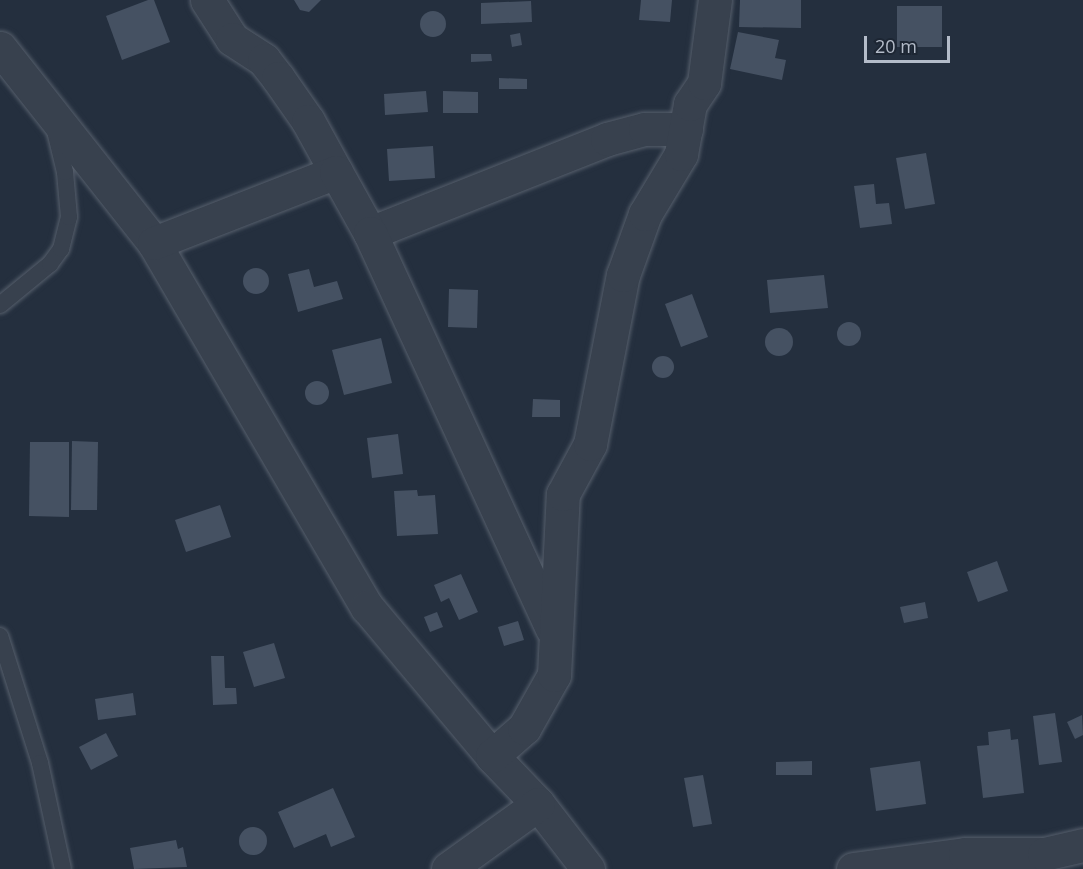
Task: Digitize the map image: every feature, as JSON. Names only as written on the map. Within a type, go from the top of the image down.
[{"type":"street","points":[[207,0],[232,39],[264,60],[278,78],[308,121],[370,233],[554,632]]},
{"type":"street","points":[[492,756],[524,728],[549,686],[556,660],[554,632],[562,494],[590,444],[623,275],[645,214],[679,160],[690,104],[704,83],[715,0]]},
{"type":"street","points":[[0,48],[154,243],[284,461],[350,583],[492,756],[538,804],[588,869]]},
{"type":"street","points":[[370,233],[607,139],[645,129],[686,129]]},
{"type":"street","points":[[154,243],[336,172]]},
{"type":"street","points":[[447,867],[538,804]]},
{"type":"street","points":[[853,869],[965,854],[1044,854],[1083,844]]},
{"type":"lane","points":[[0,305],[50,264],[61,249],[69,217],[65,172],[50,110]]},
{"type":"lane","points":[[0,636],[40,763],[63,869]]},
{"type":"building","points":[[148,0],[154,0],[170,42],[122,60],[106,16]]},
{"type":"building","points":[[294,0],[321,0],[309,12],[300,10]]},
{"type":"building","points":[[641,0],[672,0],[670,22],[639,20]]},
{"type":"building","points":[[740,0],[801,0],[801,28],[739,27]]},
{"type":"building","points":[[531,1],[532,22],[481,24],[481,3]]},
{"type":"building","points":[[897,6],[942,6],[942,47],[897,47]]},
{"type":"building","points":[[433,11],[442,15],[446,24],[442,33],[433,37],[424,33],[420,24],[424,15]]},
{"type":"building","points":[[738,32],[779,40],[775,58],[786,60],[782,80],[730,69]]},
{"type":"building","points":[[520,33],[522,45],[512,47],[510,35]]},
{"type":"building","points":[[471,54],[491,54],[492,61],[471,62]]},
{"type":"building","points":[[499,78],[527,79],[527,89],[499,89]]},
{"type":"building","points":[[426,91],[428,112],[385,115],[384,94]]},
{"type":"building","points":[[443,91],[478,92],[478,113],[443,113]]},
{"type":"building","points":[[433,146],[435,178],[389,181],[387,149]]},
{"type":"building","points":[[926,153],[935,204],[905,209],[896,158]]},
{"type":"building","points":[[874,184],[876,204],[889,203],[892,224],[860,228],[854,186]]},
{"type":"building","points":[[256,268],[265,272],[269,281],[265,290],[256,294],[247,290],[243,281],[247,272]]},
{"type":"building","points":[[309,269],[314,287],[337,281],[343,299],[298,312],[288,274]]},
{"type":"building","points":[[824,275],[828,308],[770,313],[767,280]]},
{"type":"building","points":[[449,289],[478,290],[477,328],[448,327]]},
{"type":"building","points":[[692,294],[708,337],[681,347],[665,304]]},
{"type":"building","points":[[849,322],[858,325],[861,334],[858,343],[849,346],[840,343],[837,334],[840,325]]},
{"type":"building","points":[[779,328],[789,332],[793,342],[789,352],[779,356],[769,352],[765,342],[769,332]]},
{"type":"building","points":[[381,338],[392,383],[344,395],[332,350]]},
{"type":"building","points":[[663,356],[671,359],[674,367],[671,375],[663,378],[655,375],[652,367],[655,359]]},
{"type":"building","points":[[317,381],[326,384],[329,393],[326,402],[317,405],[308,402],[305,393],[308,384]]},
{"type":"building","points":[[533,399],[560,400],[560,417],[532,417]]},
{"type":"building","points":[[398,434],[403,474],[372,478],[367,438]]},
{"type":"building","points":[[72,441],[98,442],[97,510],[71,510]]},
{"type":"building","points":[[30,442],[69,442],[69,517],[29,516]]},
{"type":"building","points":[[417,490],[418,496],[435,495],[438,534],[397,536],[394,491]]},
{"type":"building","points":[[220,505],[231,537],[186,552],[175,520]]},
{"type":"building","points":[[997,561],[1008,591],[978,602],[967,572]]},
{"type":"building","points":[[461,574],[478,612],[459,620],[449,598],[441,602],[434,585]]},
{"type":"building","points":[[925,602],[928,618],[904,623],[900,607]]},
{"type":"building","points":[[437,612],[443,627],[430,632],[424,617]]},
{"type":"building","points":[[518,621],[524,640],[504,646],[498,627]]},
{"type":"building","points":[[274,643],[285,678],[254,687],[243,652]]},
{"type":"building","points":[[211,656],[224,656],[225,688],[236,688],[237,704],[213,705]]},
{"type":"building","points":[[133,693],[136,715],[98,720],[95,699]]},
{"type":"building","points":[[1055,713],[1062,762],[1039,765],[1033,716]]},
{"type":"building","points":[[1082,715],[1083,735],[1075,739],[1067,722]]},
{"type":"building","points":[[1010,729],[1011,740],[1018,739],[1024,793],[983,798],[977,746],[989,745],[988,732]]},
{"type":"building","points":[[106,733],[118,756],[91,770],[79,747]]},
{"type":"building","points":[[812,761],[812,775],[776,775],[776,762]]},
{"type":"building","points":[[920,761],[926,804],[876,811],[870,768]]},
{"type":"building","points":[[703,775],[712,824],[693,827],[684,778]]},
{"type":"building","points":[[333,788],[355,837],[331,847],[326,834],[294,848],[278,812]]},
{"type":"building","points":[[253,827],[263,831],[267,841],[263,851],[253,855],[243,851],[239,841],[243,831]]},
{"type":"building","points":[[176,840],[178,849],[183,847],[187,867],[134,869],[130,848]]}]
